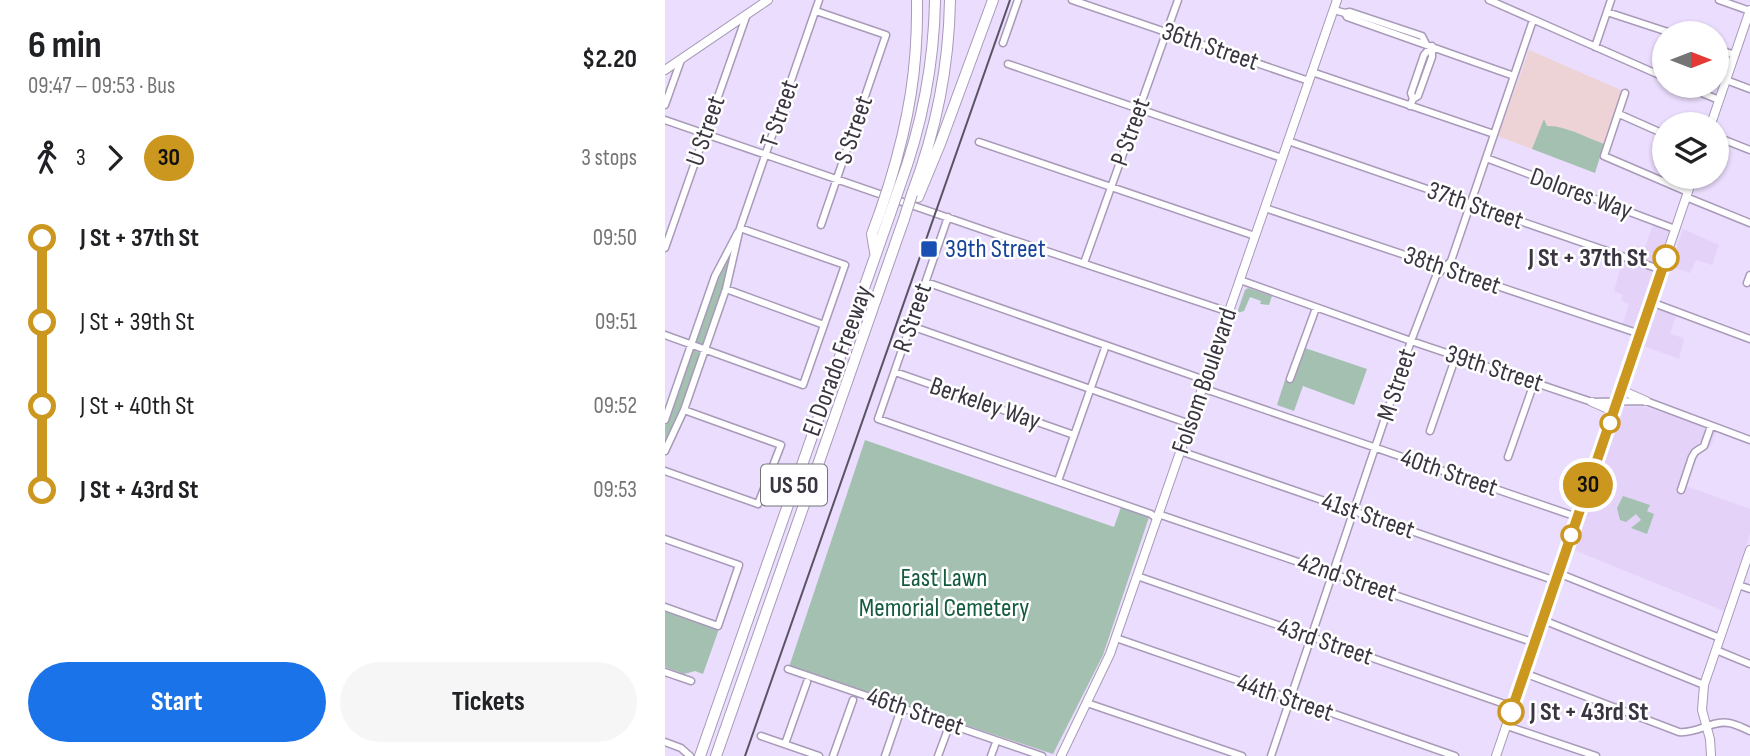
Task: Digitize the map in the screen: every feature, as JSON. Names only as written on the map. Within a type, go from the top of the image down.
[{"type":"highway","points":[[894,186],[913,92],[917,0]]},
{"type":"highway","name":"El Dorado Freeway","points":[[700,756],[876,255],[894,186],[922,119],[932,64],[935,0]]},
{"type":"highway","points":[[915,195],[937,117],[945,71],[950,0]]},
{"type":"highway","points":[[915,195],[940,144],[993,0]]},
{"type":"highway","name":"El Dorado Freeway","points":[[716,756],[915,195]]},
{"type":"main road","points":[[665,70],[768,0]]},
{"type":"main road","name":"Folsom Boulevard","points":[[1061,756],[1116,638],[1334,3]]},
{"type":"main road","points":[[1729,72],[1750,10]]},
{"type":"main road","points":[[1715,112],[1719,100]]},
{"type":"main road","points":[[1496,756],[1689,189]]},
{"type":"main road","points":[[1621,390],[1646,401]]},
{"type":"main road","points":[[1592,402],[1613,411]]},
{"type":"main road","points":[[1711,756],[1708,726],[1702,710],[1704,685],[1750,550]]},
{"type":"street","name":"T Street","points":[[665,420],[720,264],[740,228],[819,0]]},
{"type":"street","points":[[1003,43],[1018,0]]},
{"type":"street","name":"36th Street","points":[[1072,0],[1310,77],[1412,103],[1494,134]]},
{"type":"street","name":"P Street","points":[[1084,263],[1178,0]]},
{"type":"street","points":[[1489,0],[1652,72]]},
{"type":"street","points":[[1595,47],[1611,0]]},
{"type":"street","points":[[1719,0],[1750,10]]},
{"type":"street","points":[[1334,3],[1345,13],[1350,12],[1373,22],[1422,36],[1429,45],[1432,57],[1418,96],[1412,103]]},
{"type":"street","name":"S Street","points":[[815,10],[886,35],[821,225]]},
{"type":"street","points":[[1607,12],[1652,27]]},
{"type":"street","name":"U Street","points":[[665,248],[747,15]]},
{"type":"street","name":"M Street","points":[[1271,756],[1411,341],[1436,276],[1451,261],[1533,20]]},
{"type":"street","points":[[1429,45],[1514,76]]},
{"type":"street","points":[[1729,53],[1735,55]]},
{"type":"street","points":[[665,105],[682,58]]},
{"type":"street","points":[[1008,64],[1282,158]]},
{"type":"street","points":[[1729,81],[1750,89]]},
{"type":"street","points":[[1625,93],[1604,156],[1750,223]]},
{"type":"street","points":[[1714,98],[1719,100]]},
{"type":"street","points":[[1619,114],[1652,129]]},
{"type":"street","points":[[665,120],[1229,312]]},
{"type":"street","name":"37th Street","points":[[1288,141],[1662,270]]},
{"type":"street","points":[[979,142],[1255,236]]},
{"type":"street","points":[[1729,142],[1750,150]]},
{"type":"street","name":"Dolores Way","points":[[1486,158],[1675,229]]},
{"type":"street","name":"38th Street","points":[[1265,208],[1640,334]]},
{"type":"street","name":"R Street","points":[[878,419],[948,217]]},
{"type":"street","name":"T Street","points":[[665,451],[684,411],[726,289],[740,228]]},
{"type":"street","points":[[665,335],[803,385],[845,265],[740,228]]},
{"type":"street","points":[[1747,283],[1750,275]]},
{"type":"street","name":"39th Street","points":[[1240,280],[1592,402],[1646,401],[1750,440]]},
{"type":"street","name":"40th Street","points":[[926,282],[1105,345],[1376,448],[1577,517]]},
{"type":"street","points":[[726,289],[824,325]]},
{"type":"street","points":[[1651,302],[1750,340]]},
{"type":"street","points":[[1290,379],[1316,308]]},
{"type":"street","points":[[911,326],[1190,424]]},
{"type":"street","points":[[1058,481],[1105,345]]},
{"type":"street","points":[[1430,431],[1456,356]]},
{"type":"street","name":"Berkeley Way","points":[[895,372],[1074,435]]},
{"type":"street","points":[[1508,457],[1534,383]]},
{"type":"street","points":[[665,471],[758,504],[781,445],[684,411]]},
{"type":"street","name":"42nd Street","points":[[878,419],[1535,643]]},
{"type":"street","points":[[1681,489],[1692,457],[1704,446],[1711,426]]},
{"type":"street","name":"41st Street","points":[[1180,451],[1557,577],[1720,638]]},
{"type":"street","points":[[665,539],[739,565],[718,626],[665,607]]},
{"type":"street","name":"43rd Street","points":[[1137,576],[1513,706]]},
{"type":"street","points":[[1738,585],[1750,589]]},
{"type":"street","points":[[1543,620],[1704,685]]},
{"type":"street","name":"44th Street","points":[[1116,638],[1455,756]]},
{"type":"street","points":[[1716,650],[1750,664]]},
{"type":"street","name":"46th Street","points":[[789,669],[1042,756]]},
{"type":"street","points":[[665,672],[691,681]]},
{"type":"street","points":[[1524,673],[1679,732],[1689,733],[1728,722],[1750,731]]},
{"type":"street","points":[[785,744],[807,682]]},
{"type":"street","points":[[833,756],[853,700]]},
{"type":"street","points":[[1087,703],[1242,756]]},
{"type":"street","points":[[885,756],[899,715]]},
{"type":"street","points":[[1507,726],[1595,756]]},
{"type":"street","points":[[938,756],[948,729]]},
{"type":"street","points":[[761,736],[819,756]]},
{"type":"street","points":[[665,741],[681,748],[690,756]]},
{"type":"street","points":[[991,756],[995,746]]},
{"type":"shaded area","points":[[1529,50],[1623,91],[1604,144],[1575,134],[1569,129],[1547,126],[1545,119],[1532,149],[1498,136]]},
{"type":"shaded area","points":[[1654,223],[1669,231],[1636,328],[1633,329],[1622,326],[1629,304],[1621,300],[1623,295],[1614,291],[1623,259],[1638,265]]},
{"type":"shaded area","points":[[1683,229],[1719,245],[1712,265],[1696,260],[1690,273],[1670,266]]},
{"type":"shaded area","points":[[1655,305],[1677,314],[1670,333],[1684,339],[1679,359],[1641,345]]},
{"type":"shaded area","points":[[1642,406],[1717,430],[1711,446],[1699,452],[1686,486],[1750,509],[1750,534],[1724,611],[1574,550],[1624,407]]},
{"type":"green space","points":[[1544,119],[1547,126],[1568,129],[1604,144],[1595,173],[1532,149]]},
{"type":"green space","points":[[737,234],[732,263],[702,345],[695,342],[718,273]]},
{"type":"green space","points":[[1248,288],[1272,296],[1269,305],[1260,304],[1261,301],[1250,297],[1244,311],[1237,313],[1245,290]]},
{"type":"green space","points":[[1305,348],[1367,369],[1354,405],[1303,386],[1294,411],[1277,405],[1285,380],[1293,382]]},
{"type":"green space","points":[[693,350],[701,353],[681,413],[665,449],[665,426]]},
{"type":"green space","name":"East Lawn Memorial Cemetery","points":[[865,440],[1114,527],[1121,507],[1149,517],[1103,655],[1053,754],[844,685],[788,670]]},
{"type":"green space","points":[[1623,496],[1650,505],[1647,511],[1654,514],[1647,534],[1631,528],[1641,520],[1636,514],[1626,522],[1620,520],[1617,508]]},
{"type":"green space","points":[[665,611],[719,629],[703,674],[695,671],[684,674],[665,667]]},
{"type":"tram line","points":[[745,756],[1010,0]]},
{"type":"bus line","name":"30","points":[[1511,712],[1666,258]]},
{"type":"place","name":"39th Street","points":[[929,249]]},
{"type":"place","name":"J St + 37th St","points":[[1666,258]]},
{"type":"place","name":"J St + 43rd St","points":[[1511,712]]}]
